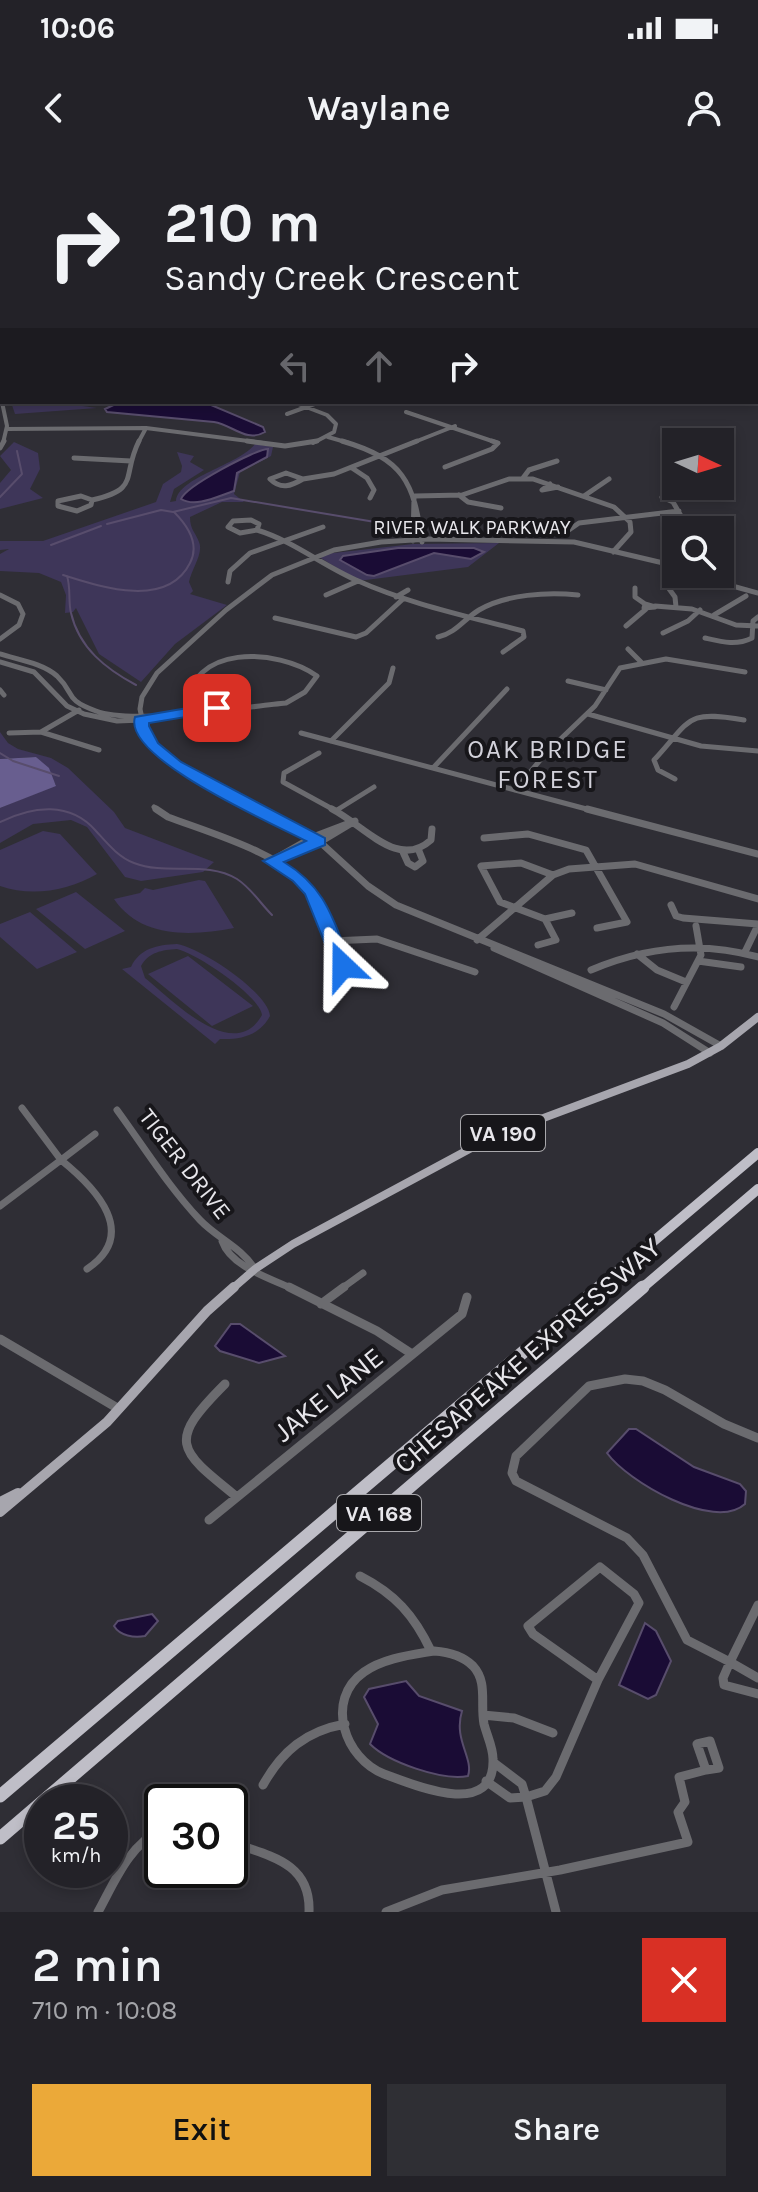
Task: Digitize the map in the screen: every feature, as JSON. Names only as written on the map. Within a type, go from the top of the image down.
[{"type":"highway","name":"CHESAPEAKE EXPRESSWAY","points":[[0,1796],[758,1153]]},
{"type":"highway","name":"CHESAPEAKE EXPRESSWAY","points":[[0,1838],[758,1189]]},
{"type":"main road","name":"VA 190","points":[[0,1512],[119,1409],[188,1330],[255,1269],[293,1244],[490,1138],[660,1076],[710,1053],[758,1017]]},
{"type":"main road","points":[[0,1502],[37,1483]]},
{"type":"street","points":[[0,448],[7,429],[2,404]]},
{"type":"street","points":[[7,429],[146,428],[280,446],[303,445],[328,437],[336,428],[333,420],[298,404]]},
{"type":"street","points":[[287,414],[314,404]]},
{"type":"street","points":[[406,412],[455,426],[494,440],[498,445],[445,467]]},
{"type":"street","points":[[303,479],[290,487],[276,485],[270,479],[286,473],[303,479],[329,475],[455,426]]},
{"type":"street","points":[[92,500],[87,508],[77,511],[65,510],[57,504],[60,499],[75,495],[92,500],[108,497],[125,488],[131,461],[146,428]]},
{"type":"street","points":[[328,437],[381,456],[404,473],[415,496],[422,541]]},
{"type":"street","points":[[74,458],[131,461]]},
{"type":"street","points":[[523,478],[529,470],[557,461]]},
{"type":"street","points":[[352,468],[371,483],[374,490],[370,498]]},
{"type":"street","points":[[415,496],[459,495],[523,478],[550,484],[614,507],[627,517],[631,532],[613,552]]},
{"type":"street","points":[[584,496],[609,479]]},
{"type":"street","points":[[550,484],[542,490],[558,487]]},
{"type":"street","points":[[459,495],[468,502],[501,508]]},
{"type":"street","points":[[413,541],[415,496]]},
{"type":"street","points":[[669,500],[682,516]]},
{"type":"street","points":[[566,532],[579,523],[679,511]]},
{"type":"street","points":[[257,530],[260,527],[256,522],[245,519],[233,521],[228,527],[240,533],[257,530],[285,539],[358,581],[400,598],[523,631],[524,637],[519,643],[503,652]]},
{"type":"street","points":[[228,582],[227,574],[239,561],[285,539],[323,527]]},
{"type":"street","name":"RIVER WALK PARKWAY","points":[[140,718],[141,698],[159,670],[269,577],[316,555],[413,541],[550,544],[613,552],[662,564]]},
{"type":"street","points":[[326,595],[358,581]]},
{"type":"street","points":[[734,583],[758,590]]},
{"type":"street","points":[[734,584],[758,590]]},
{"type":"street","points":[[635,588],[636,598],[646,607]]},
{"type":"street","points":[[669,588],[675,595],[676,607]]},
{"type":"street","points":[[275,618],[356,637],[366,633],[408,590]]},
{"type":"street","points":[[438,637],[454,632],[471,616],[493,604],[558,594],[578,595]]},
{"type":"street","points":[[0,595],[18,604],[23,614],[19,625],[0,639]]},
{"type":"street","points":[[714,615],[746,596]]},
{"type":"street","points":[[626,626],[646,607],[655,606],[700,610],[736,625],[756,626]]},
{"type":"street","points":[[663,633],[688,621],[700,610]]},
{"type":"street","points":[[705,638],[743,643],[752,638],[758,617]]},
{"type":"street","points":[[628,649],[641,662]]},
{"type":"street","points":[[0,654],[36,663],[56,674],[69,697],[85,708],[140,718]]},
{"type":"street","points":[[0,662],[27,669],[43,678],[60,699],[77,711],[107,720],[286,703],[299,697],[317,676],[307,669],[248,655],[234,656],[198,681],[189,694],[187,710]]},
{"type":"street","points":[[515,790],[547,752],[588,714],[617,670],[641,662],[666,659],[745,672]]},
{"type":"street","points":[[27,669],[36,663]]},
{"type":"street","points":[[331,741],[389,683],[393,668]]},
{"type":"street","points":[[568,681],[606,690]]},
{"type":"street","points":[[433,768],[507,689]]},
{"type":"street","points":[[41,732],[85,708]]},
{"type":"street","points":[[588,714],[713,749],[758,751]]},
{"type":"street","points":[[675,779],[658,770],[654,762],[698,715],[744,720]]},
{"type":"street","points":[[140,718],[152,745],[175,765],[316,840],[385,899],[477,940],[509,950],[664,1014],[721,1046]]},
{"type":"street","points":[[9,733],[41,732],[99,750]]},
{"type":"street","points":[[301,733],[758,854]]},
{"type":"street","points":[[319,753],[284,773],[283,782],[355,821],[390,848],[403,852],[419,851],[431,840],[432,829]]},
{"type":"street","points":[[337,810],[374,787]]},
{"type":"street","points":[[154,807],[168,817],[244,845],[308,885],[343,966]]},
{"type":"street","points":[[271,861],[279,854],[355,821]]},
{"type":"street","points":[[484,838],[536,835],[586,850],[627,922],[597,928]]},
{"type":"street","points":[[403,852],[408,863],[415,867],[422,864],[419,851]]},
{"type":"street","points":[[553,875],[521,863],[481,866],[500,902],[545,919],[572,913]]},
{"type":"street","points":[[477,940],[553,875],[596,866],[635,864],[758,899]]},
{"type":"street","points":[[671,905],[676,916],[683,918],[758,925],[745,952]]},
{"type":"street","points":[[538,945],[556,940],[545,919]]},
{"type":"street","points":[[674,1007],[702,948],[696,926]]},
{"type":"street","points":[[332,941],[360,938],[382,940],[448,966],[475,972]]},
{"type":"street","points":[[492,946],[515,960],[663,1023],[710,1053]]},
{"type":"street","points":[[591,970],[637,954],[702,948],[745,952],[758,957]]},
{"type":"street","points":[[637,954],[657,970],[686,982]]},
{"type":"street","points":[[698,961],[741,967]]},
{"type":"street","points":[[22,1108],[61,1160],[97,1192],[111,1222],[109,1248],[103,1259],[87,1269]]},
{"type":"street","name":"TIGER DRIVE","points":[[117,1110],[186,1204],[240,1263],[377,1331],[412,1354]]},
{"type":"street","points":[[0,1206],[95,1134]]},
{"type":"street","points":[[321,1304],[363,1273]]},
{"type":"street","name":"JAKE LANE","points":[[209,1520],[462,1314],[467,1297]]},
{"type":"street","points":[[0,1339],[119,1409]]},
{"type":"street","points":[[758,1438],[724,1424],[665,1390],[643,1381],[625,1379],[589,1386],[512,1463],[516,1481],[627,1538],[643,1555],[687,1640],[758,1678]]},
{"type":"street","points":[[225,1384],[187,1426],[183,1445],[189,1459],[237,1497]]},
{"type":"street","points":[[486,1781],[510,1798],[545,1791],[556,1777],[598,1680],[639,1603],[634,1594],[600,1567],[528,1626],[533,1634],[598,1680]]},
{"type":"street","points":[[360,1576],[393,1593],[403,1602],[416,1619],[431,1651]]},
{"type":"street","points":[[758,1605],[723,1678],[724,1685],[758,1694]]},
{"type":"street","points":[[431,1651],[457,1654],[477,1671],[483,1686],[483,1715],[493,1762],[486,1781],[465,1794],[445,1795],[376,1771],[355,1755],[349,1744],[345,1695],[354,1680],[380,1665],[431,1651]]},
{"type":"street","points":[[483,1715],[514,1718],[553,1733]]},
{"type":"street","points":[[263,1785],[277,1761],[294,1744],[316,1731],[345,1724]]},
{"type":"street","points":[[493,1762],[522,1784],[556,1912]]},
{"type":"street","points":[[386,1912],[417,1897],[688,1842],[678,1812],[685,1802],[679,1777],[706,1770]]},
{"type":"street","points":[[98,1912],[144,1839]]},
{"type":"street","points":[[248,1849],[285,1862],[299,1872],[310,1895],[309,1912]]},
{"type":"shaded area","points":[[75,404],[97,408],[15,414],[12,405]]},
{"type":"shaded area","points":[[116,404],[209,404],[263,427],[265,432],[252,436],[214,422],[107,412],[105,409]]},
{"type":"shaded area","points":[[14,442],[38,453],[40,469],[30,489],[43,498],[0,509],[0,483],[11,470],[0,456]]},
{"type":"shaded area","points":[[255,444],[273,447],[271,456],[240,472],[234,494],[244,502],[222,502],[190,517],[200,546],[189,582],[193,591],[190,594],[227,605],[175,644],[141,682],[99,654],[76,608],[73,612],[65,613],[66,595],[61,582],[39,573],[0,571],[0,554],[9,549],[0,550],[0,541],[43,541],[156,502],[163,484],[181,472],[177,452],[194,456],[190,462],[204,470],[174,489],[170,502],[176,501],[187,485]]},
{"type":"shaded area","points":[[268,449],[267,457],[237,473],[234,491],[200,502],[181,499],[222,469]]},
{"type":"shaded area","points":[[499,543],[468,567],[358,581],[316,555],[413,544]]},
{"type":"shaded area","points":[[398,548],[474,548],[484,552],[471,559],[434,553],[374,576],[340,560],[343,556]]},
{"type":"shaded area","points":[[0,732],[8,743],[18,749],[51,758],[68,768],[114,812],[125,828],[214,862],[203,872],[141,881],[125,877],[87,827],[71,820],[33,824],[0,843],[0,808],[56,785],[36,757],[0,759]]},
{"type":"shaded area","points":[[36,757],[49,768],[56,786],[0,808],[0,759]]},
{"type":"shaded area","points":[[43,831],[60,834],[97,874],[74,885],[37,892],[0,886],[0,850]]},
{"type":"shaded area","points":[[205,881],[234,928],[168,932],[138,922],[114,899],[140,893],[145,888],[153,890]]},
{"type":"shaded area","points":[[76,892],[125,931],[85,949],[36,909]]},
{"type":"shaded area","points":[[30,912],[77,952],[37,969],[0,937],[0,924]]},
{"type":"shaded area","points":[[177,944],[232,972],[258,995],[270,1016],[261,1028],[249,1035],[220,1039],[215,1044],[122,969],[131,967],[144,952]],"holes":[[[177,949],[226,976],[251,997],[262,1015],[250,1029],[236,1033],[220,1031],[203,1023],[145,978],[141,966],[152,955]]]},
{"type":"shaded area","points":[[188,956],[253,1006],[212,1026],[148,974]]},
{"type":"shaded area","points":[[231,1324],[240,1324],[285,1356],[259,1363],[220,1351],[215,1346]]},
{"type":"shaded area","points":[[629,1429],[636,1429],[694,1467],[740,1484],[746,1491],[745,1504],[731,1511],[713,1512],[693,1508],[651,1489],[607,1453]]},
{"type":"shaded area","points":[[152,1614],[158,1621],[145,1636],[128,1636],[114,1626],[118,1621]]},
{"type":"shaded area","points":[[645,1623],[656,1631],[671,1661],[656,1695],[648,1699],[619,1685]]},
{"type":"shaded area","points":[[406,1681],[419,1696],[462,1711],[460,1731],[468,1762],[468,1776],[444,1776],[416,1769],[370,1744],[378,1724],[364,1697],[369,1689]]},
{"type":"waterway","points":[[0,497],[22,474],[17,451]]},
{"type":"waterway","points":[[107,524],[161,510],[173,512],[231,498],[399,526]]},
{"type":"waterway","points":[[67,576],[132,591],[166,586],[179,577],[190,563],[194,549],[187,529],[174,512]]},
{"type":"waterway","points":[[51,545],[101,526]]},
{"type":"waterway","points":[[63,575],[67,576]]},
{"type":"waterway","points":[[67,576],[71,613],[80,637],[104,664],[136,685]]},
{"type":"waterway","points":[[0,753],[13,761],[59,776]]},
{"type":"waterway","points":[[0,822],[38,810],[51,809],[75,815],[134,863],[147,867],[212,870],[237,879],[272,915]]},
{"type":"district","name":"OAK BRIDGE FOREST","points":[[548,764]]},
{"type":"route","points":[[217,708],[187,710],[140,720],[152,745],[175,765],[320,842],[271,861],[299,878],[313,892],[343,966]]}]
